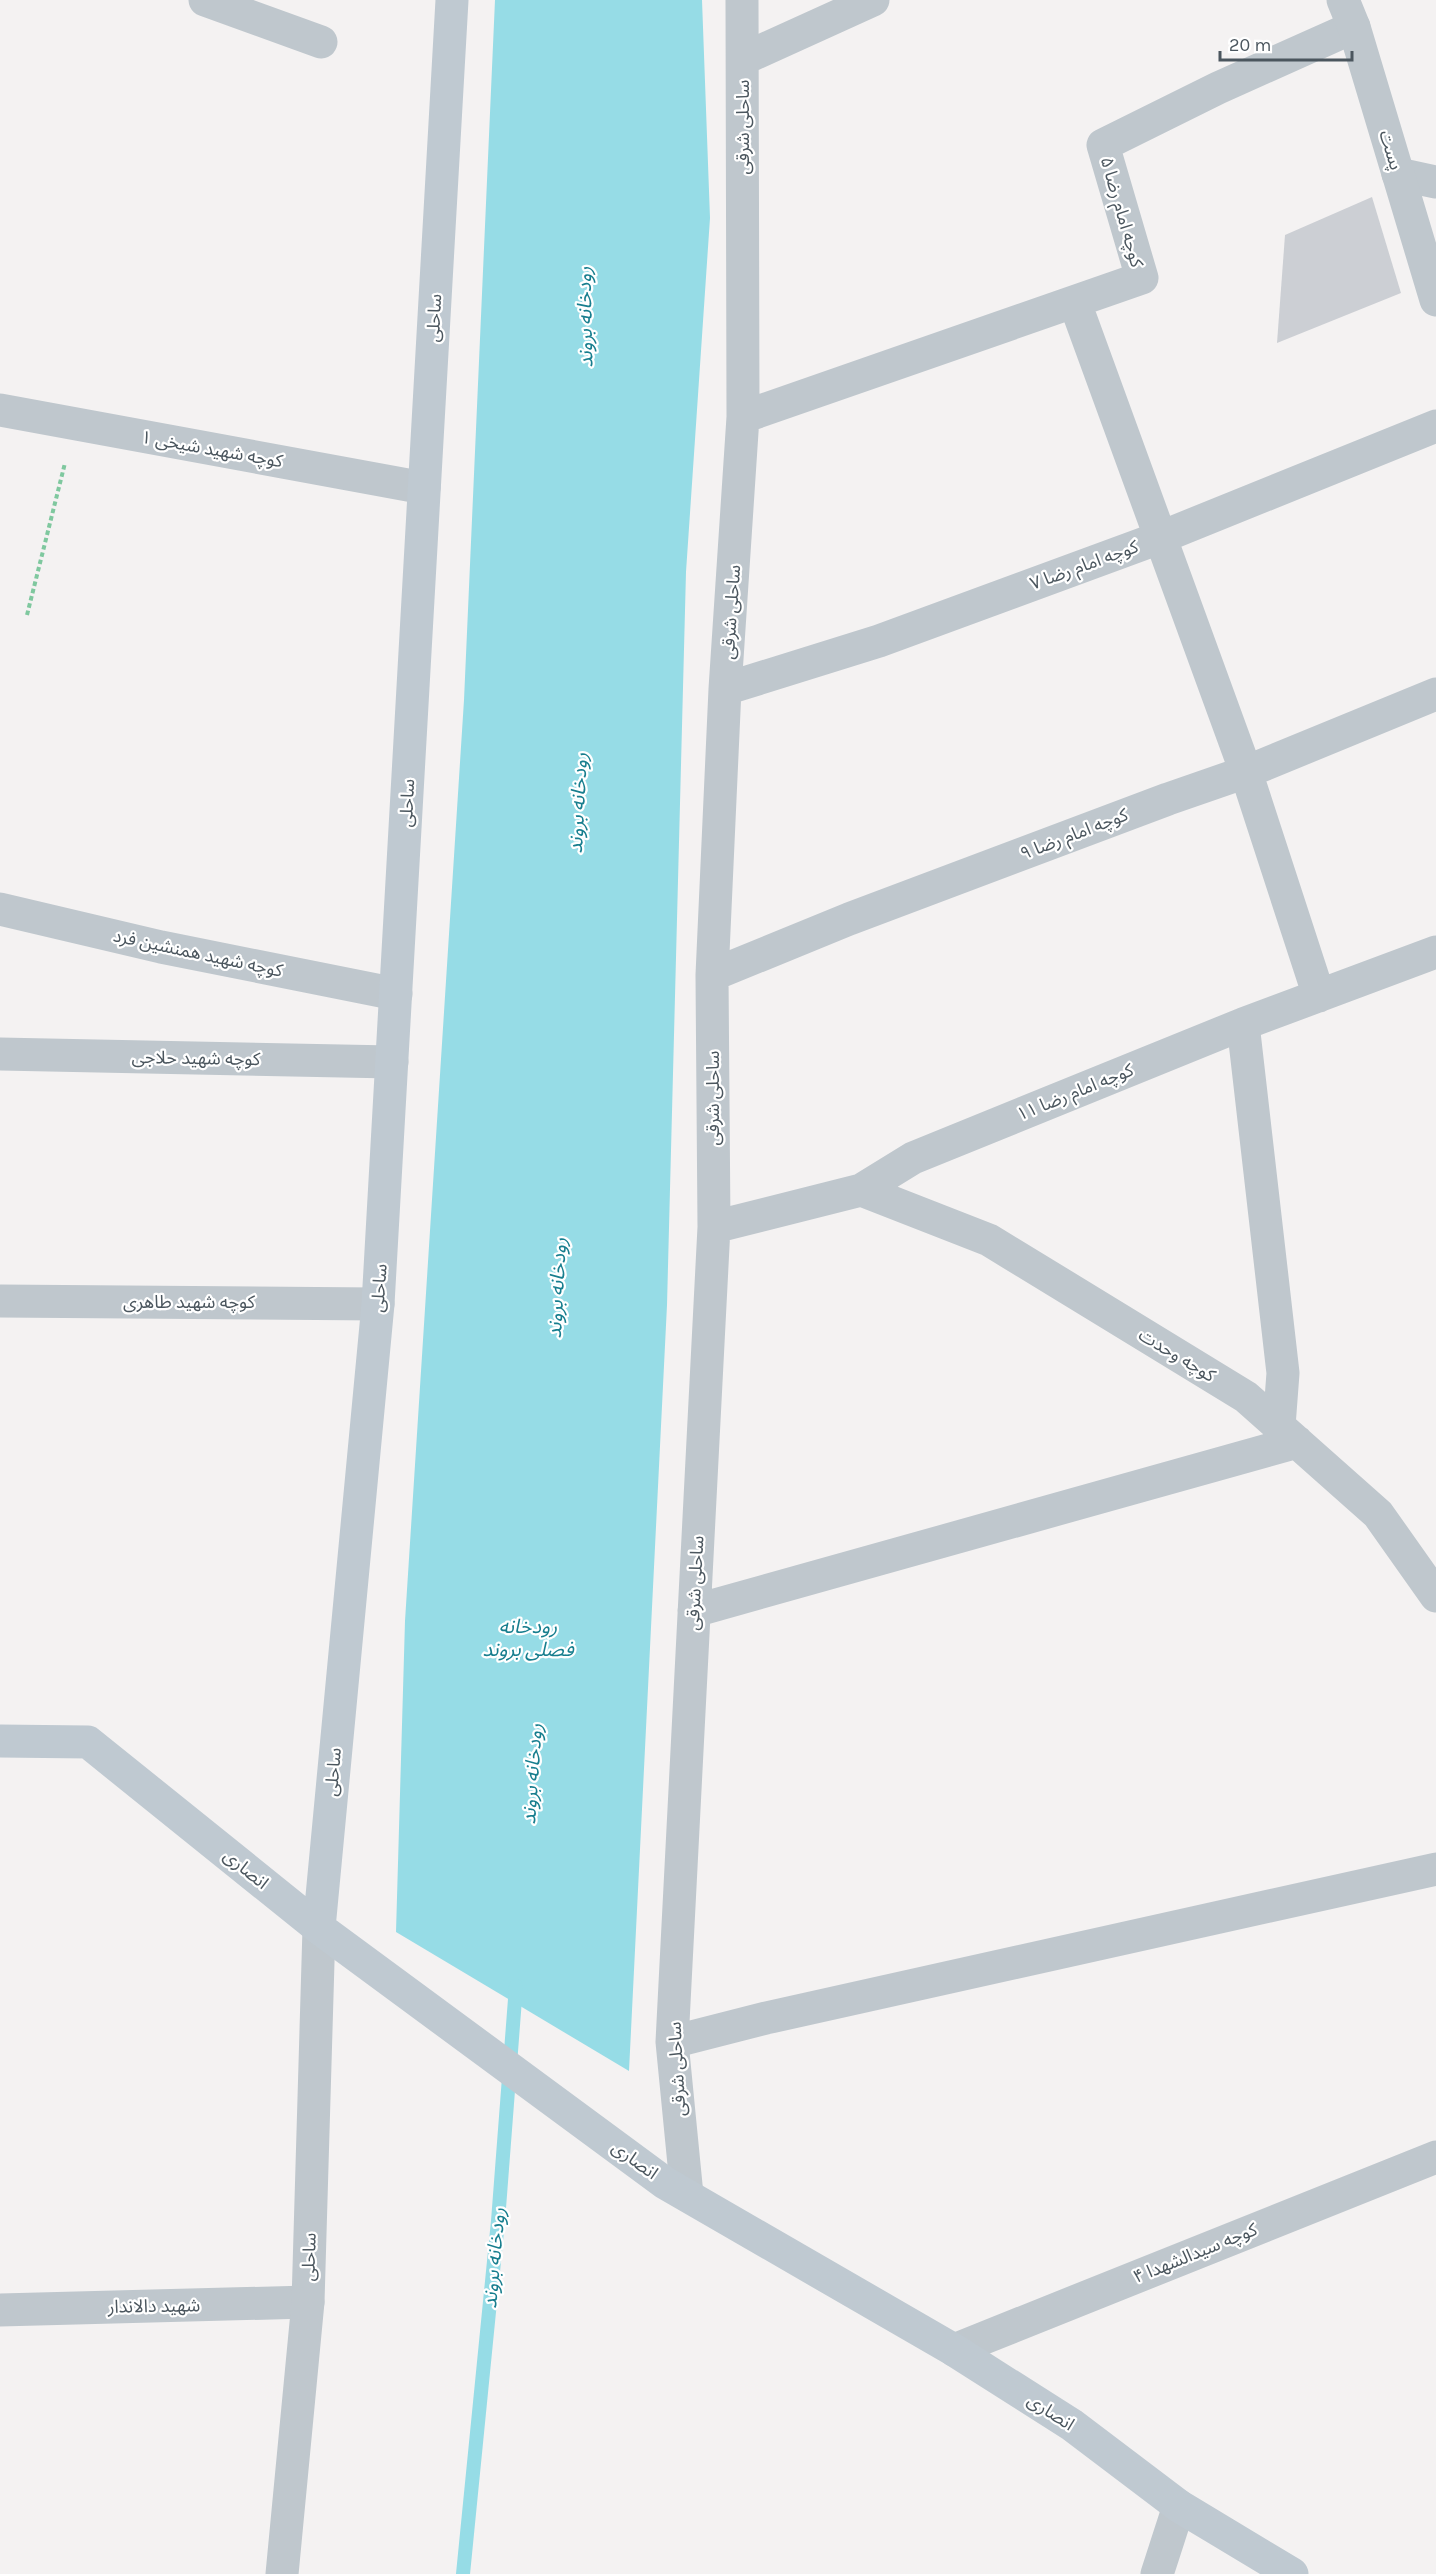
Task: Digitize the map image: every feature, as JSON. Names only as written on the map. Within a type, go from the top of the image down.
[{"type":"main road","name":"ساحلی","points":[[319,1928],[378,1304],[452,0]]},
{"type":"main road","name":"انصاری","points":[[0,1742],[88,1742],[319,1928],[676,2189],[954,2350],[1072,2425],[1179,2506],[1292,2574]]},
{"type":"street","points":[[205,0],[321,42]]},
{"type":"street","name":"ساحلی شرقی","points":[[676,2189],[672,2042],[714,1227],[712,975],[725,689],[743,417],[742,0]]},
{"type":"street","points":[[743,59],[873,0]]},
{"type":"street","name":"پست","points":[[1348,14],[1436,300]]},
{"type":"street","name":"کوچه امام رضا ۵","points":[[743,417],[1142,278],[1103,145],[1218,88],[1348,14]]},
{"type":"street","points":[[1398,174],[1436,182]]},
{"type":"street","points":[[1075,303],[1246,772],[1319,996]]},
{"type":"street","name":"کوچه شهید شیخی ۱","points":[[0,410],[424,488]]},
{"type":"street","name":"کوچه امام رضا ۷","points":[[725,689],[879,641],[1159,538],[1436,426]]},
{"type":"street","name":"کوچه امام رضا ۹","points":[[712,975],[860,915],[1246,772],[1436,694]]},
{"type":"street","name":"کوچه شهید همنشین فرد","points":[[0,909],[161,947],[396,994]]},
{"type":"street","name":"کوچه امام رضا ۱۱","points":[[714,1227],[861,1190],[913,1158],[1244,1024],[1436,952]]},
{"type":"street","points":[[694,1611],[1288,1434],[1244,1024]]},
{"type":"street","name":"کوچه شهید حلاجی","points":[[0,1054],[392,1062]]},
{"type":"street","name":"کوچه وحدت","points":[[861,1190],[988,1240],[1246,1397],[1378,1514],[1436,1596]]},
{"type":"street","name":"کوچه شهید طاهری","points":[[0,1301],[378,1304]]},
{"type":"street","points":[[672,2042],[766,2018],[1436,1869]]},
{"type":"street","name":"ساحلی","points":[[282,2574],[308,2302],[319,1928]]},
{"type":"street","name":"کوچه سیدالشهدا ۴","points":[[954,2350],[1436,2157]]},
{"type":"street","name":"شهید دالاندار","points":[[0,2310],[308,2302]]},
{"type":"street","points":[[1157,2574],[1179,2506]]},
{"type":"path","points":[[27,615],[74,424]]},
{"type":"water","name":"رودخانه فصلی بروند","points":[[495,0],[702,0],[710,218],[686,572],[667,1305],[629,2071],[396,1932],[405,1621],[464,700]]},
{"type":"building","points":[[1372,197],[1401,293],[1277,343],[1285,235]]},
{"type":"waterway","name":"رودخانه بروند","points":[[463,2574],[498,2221],[516,1986]]}]
